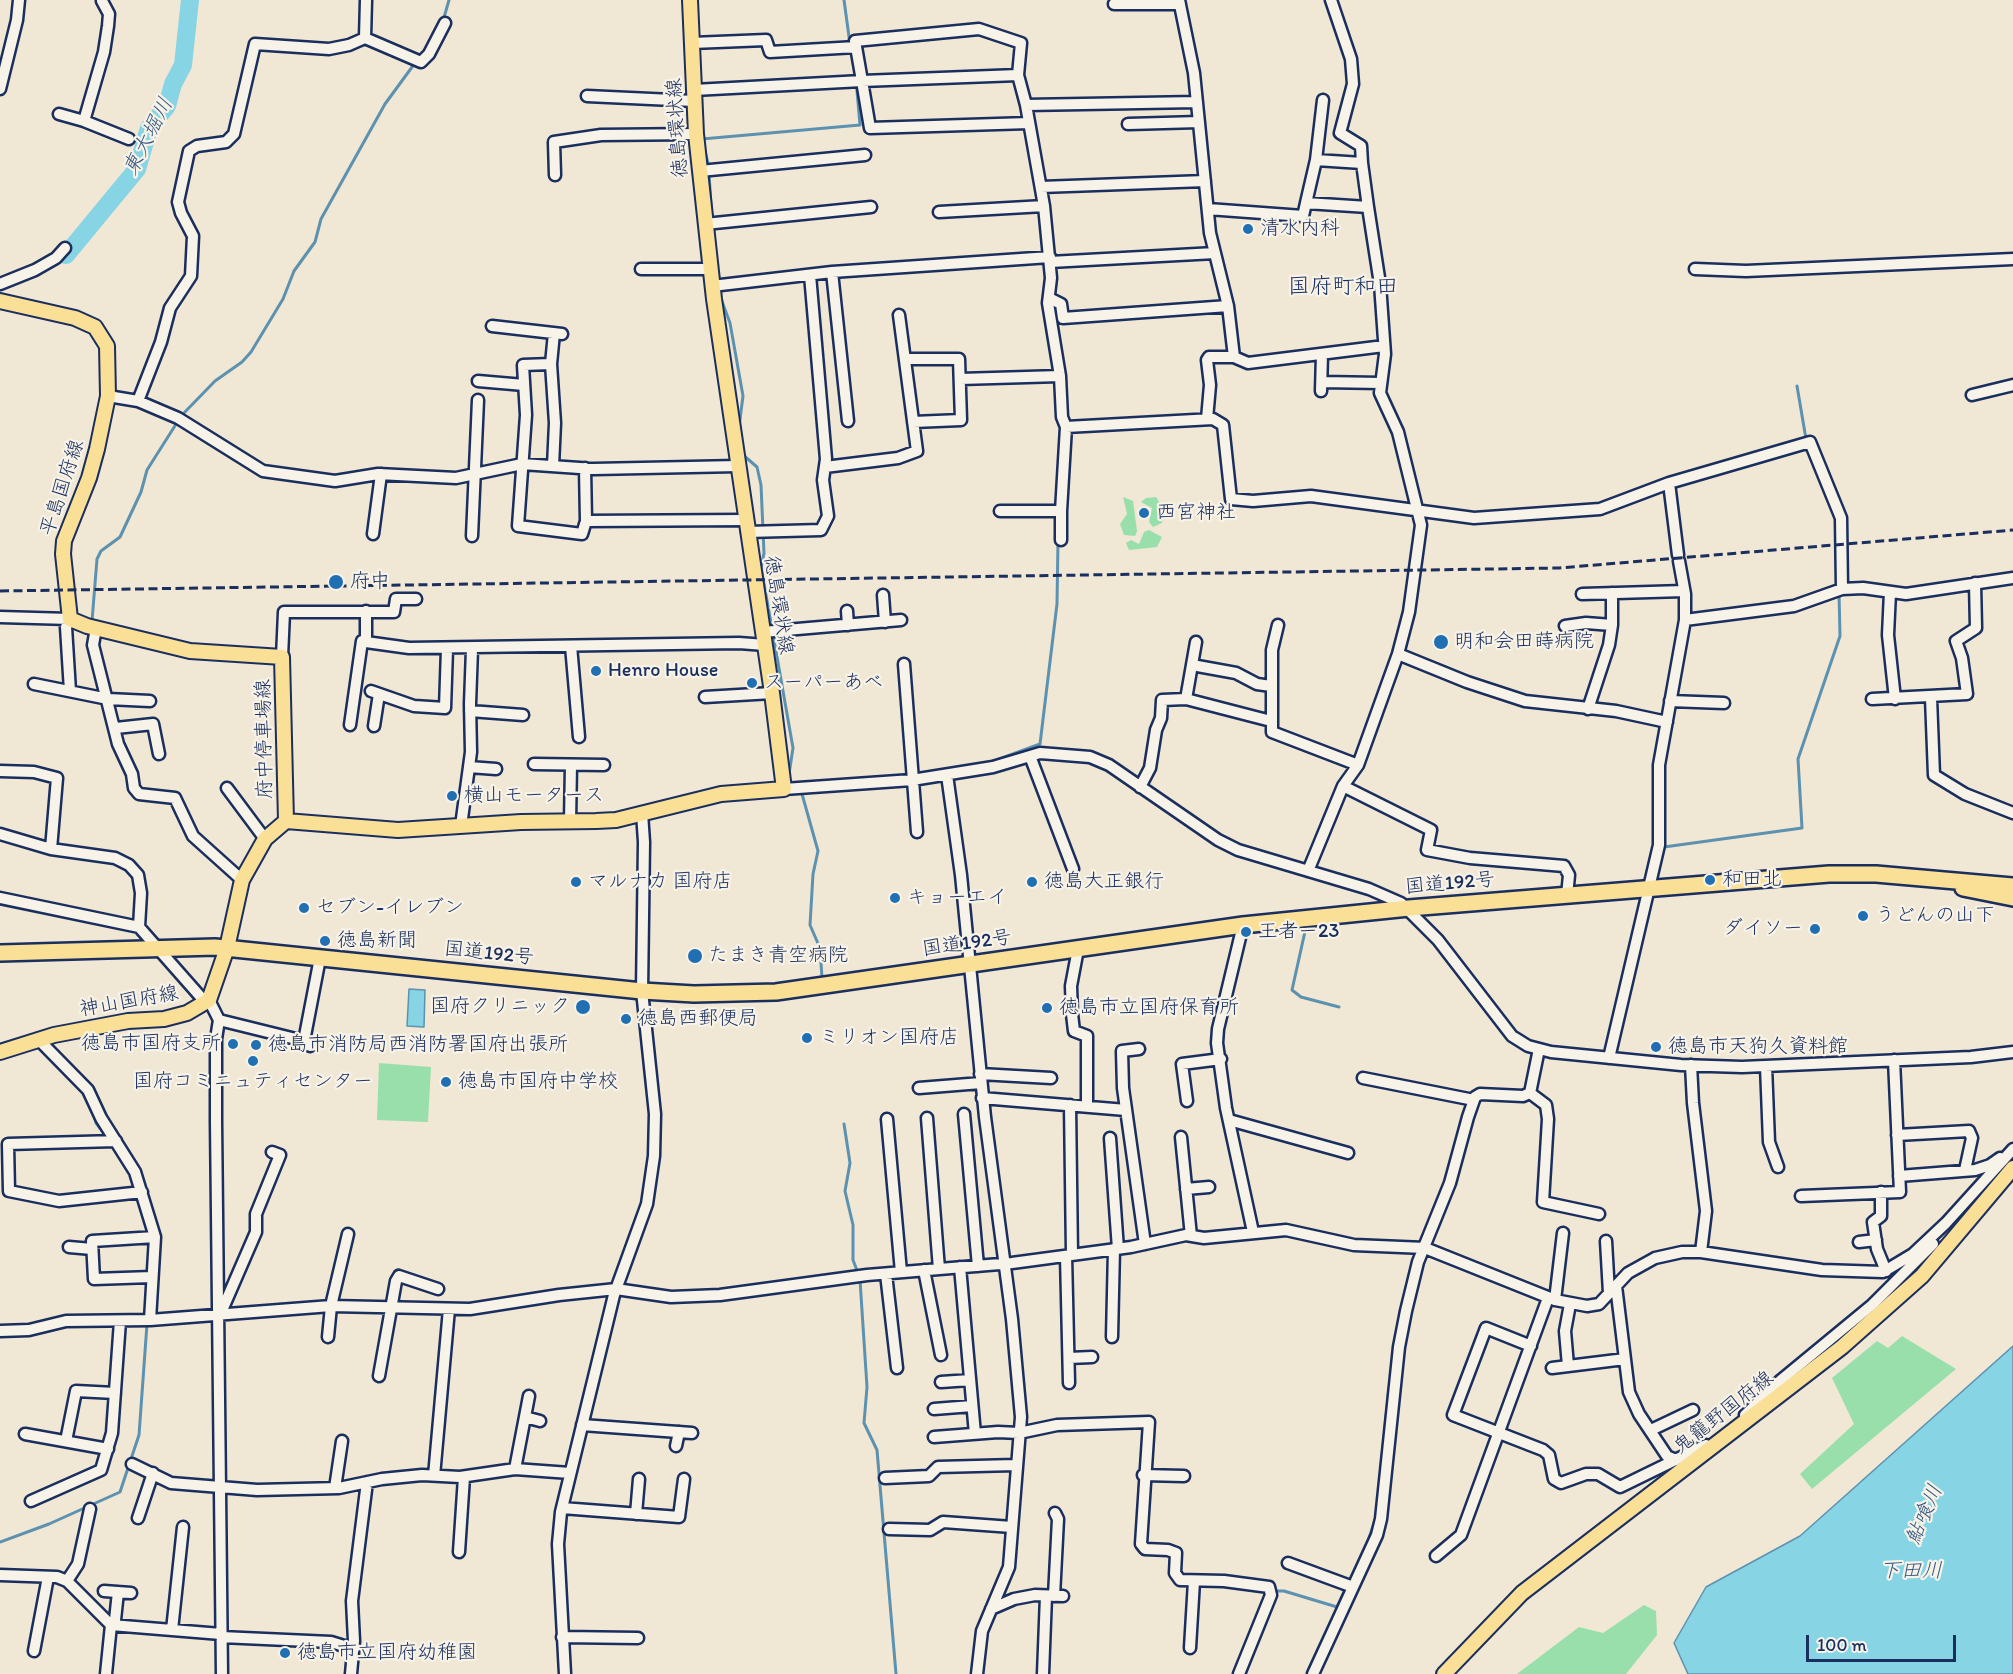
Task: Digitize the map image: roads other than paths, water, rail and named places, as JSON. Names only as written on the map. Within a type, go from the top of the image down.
[{"type":"highway","name":"国道192号","points":[[0,953],[227,948],[642,991],[694,994],[776,992],[1243,925],[1409,908],[1829,874],[1876,874],[2013,886]]},
{"type":"highway","name":"国道192号","points":[[1938,881],[2013,898]]},
{"type":"main road","name":"徳島環状線","points":[[690,0],[696,134],[706,170],[710,224],[710,269],[716,285],[738,466],[755,530],[784,789]]},
{"type":"main road","name":"平島国府線","points":[[0,301],[75,318],[95,327],[108,346],[108,396],[89,478],[64,541],[63,554],[70,619]]},
{"type":"main road","points":[[70,619],[96,628],[190,651],[282,657]]},
{"type":"main road","name":"府中停車場線","points":[[282,657],[286,821]]},
{"type":"main road","points":[[207,1001],[227,948],[242,880],[265,839],[286,821],[398,830],[616,820],[721,794],[784,789]]},
{"type":"main road","name":"神山国府線","points":[[0,1052],[38,1039],[129,1021],[164,1019],[187,1013],[207,1001]]},
{"type":"main road","name":"鬼籠野国府線","points":[[1444,1674],[1522,1593],[1842,1347],[1922,1276],[2013,1168]]},
{"type":"street","points":[[0,89],[3,63],[17,20],[19,0]]},
{"type":"street","points":[[84,121],[107,35],[109,14],[100,0]]},
{"type":"street","points":[[365,38],[366,0]]},
{"type":"street","points":[[1308,871],[1344,786],[1358,765],[1398,654],[1409,612],[1421,525],[1398,432],[1380,393],[1384,346],[1376,245],[1368,207],[1361,146],[1340,133],[1353,84],[1351,59],[1331,0]]},
{"type":"street","points":[[1119,3],[1180,2],[1194,73],[1208,209],[1215,253],[1228,306],[1234,357]]},
{"type":"street","points":[[138,401],[161,342],[170,308],[191,276],[193,236],[178,202],[189,151],[197,146],[226,142],[234,134],[252,48],[255,44],[329,49],[349,45],[365,38],[421,62],[429,54],[445,23]]},
{"type":"street","points":[[1029,123],[870,128],[858,81],[853,47],[855,41],[978,29],[1021,43],[1018,75],[1026,105],[1044,206],[1050,260],[1049,298],[1065,423],[1058,511],[1061,540]]},
{"type":"street","points":[[692,43],[766,40],[770,52],[853,47]]},
{"type":"street","points":[[587,96],[694,96],[858,81],[1018,75]]},
{"type":"street","points":[[1208,209],[1303,216],[1316,160],[1323,100]]},
{"type":"street","points":[[1026,105],[1197,102]]},
{"type":"street","points":[[59,114],[84,121],[129,139]]},
{"type":"street","points":[[1128,124],[1199,122]]},
{"type":"street","points":[[555,175],[554,142],[601,135],[696,134]]},
{"type":"street","points":[[706,170],[865,155]]},
{"type":"street","points":[[1316,160],[1362,163]]},
{"type":"street","points":[[1041,187],[1205,181]]},
{"type":"street","points":[[1306,203],[1368,207]]},
{"type":"street","points":[[939,212],[1044,206]]},
{"type":"street","points":[[710,224],[871,207]]},
{"type":"street","points":[[0,284],[35,270],[56,258],[64,248]]},
{"type":"street","points":[[716,285],[832,272],[1215,253]]},
{"type":"street","points":[[1695,269],[1746,271],[2013,259]]},
{"type":"street","points":[[641,268],[710,269]]},
{"type":"street","points":[[832,272],[848,421]]},
{"type":"street","points":[[586,521],[755,530],[821,530],[828,516],[823,480],[825,467],[811,317],[814,304],[810,275]]},
{"type":"street","points":[[1049,298],[1061,304],[1063,318],[1228,306]]},
{"type":"street","points":[[825,467],[898,459],[917,451],[899,315]]},
{"type":"street","points":[[499,330],[558,333],[551,364],[555,423],[553,466]]},
{"type":"street","points":[[1208,419],[1210,385],[1207,360],[1209,357],[1234,357],[1248,363],[1384,346]]},
{"type":"street","points":[[1322,354],[1321,387],[1381,383]]},
{"type":"street","points":[[905,359],[959,359],[961,420],[913,422]]},
{"type":"street","points":[[551,364],[523,364],[526,414],[518,526],[582,534],[586,521],[585,468]]},
{"type":"street","points":[[960,380],[1060,376]]},
{"type":"street","points":[[478,381],[524,385]]},
{"type":"street","points":[[1972,395],[2013,385]]},
{"type":"street","points":[[108,396],[138,401],[179,419],[263,471],[335,481],[381,474],[456,478],[522,464],[585,468],[738,466]]},
{"type":"street","points":[[472,536],[478,400]]},
{"type":"street","points":[[1065,423],[1208,419],[1223,424],[1231,499],[1252,501],[1311,496],[1474,518],[1600,509],[1669,483],[1810,442],[1841,518],[1840,590]]},
{"type":"street","points":[[373,534],[381,474]]},
{"type":"street","points":[[1609,1058],[1660,838],[1659,765],[1685,620],[1684,591],[1669,483]]},
{"type":"street","points":[[1000,511],[1058,511]]},
{"type":"street","points":[[1685,620],[1794,606],[1840,590],[1906,594],[2013,578]]},
{"type":"street","points":[[1872,699],[1930,698],[1967,694],[1962,658],[1956,641],[1976,628],[1975,583]]},
{"type":"street","points":[[1582,594],[1684,591]]},
{"type":"street","points":[[1890,592],[1888,634],[1895,699]]},
{"type":"street","points":[[1588,709],[1609,645],[1612,625],[1612,593]]},
{"type":"street","points":[[883,595],[885,622]]},
{"type":"street","points":[[282,657],[284,612],[394,612],[396,599],[416,599]]},
{"type":"street","points":[[366,611],[366,642],[410,648],[447,649],[571,646],[768,635],[815,623],[848,625],[901,620]]},
{"type":"street","points":[[847,611],[848,625]]},
{"type":"street","points":[[0,617],[70,619],[66,627],[70,691]]},
{"type":"street","points":[[1565,626],[1586,623],[1612,625]]},
{"type":"street","points":[[1278,625],[1272,650],[1270,721],[1272,732],[1358,765]]},
{"type":"street","points":[[96,628],[93,645],[116,728],[118,744],[132,774],[134,788],[140,794],[175,798],[193,836],[242,880]]},
{"type":"street","points":[[350,725],[362,641]]},
{"type":"street","points":[[1186,699],[1196,642]]},
{"type":"street","points":[[571,646],[579,737]]},
{"type":"street","points":[[377,720],[375,693],[414,706],[445,708],[447,649]]},
{"type":"street","points":[[461,826],[469,767],[472,649]]},
{"type":"street","points":[[1398,654],[1467,682],[1525,701],[1616,711],[1667,722]]},
{"type":"street","points":[[904,664],[917,832]]},
{"type":"street","points":[[1192,665],[1236,673],[1257,684],[1271,687]]},
{"type":"street","points":[[34,684],[108,699],[150,701]]},
{"type":"street","points":[[705,697],[772,693]]},
{"type":"street","points":[[1930,698],[1934,775],[1965,794],[2013,813]]},
{"type":"street","points":[[1140,787],[1150,768],[1156,730],[1161,718],[1161,700],[1186,699],[1270,721]]},
{"type":"street","points":[[1670,701],[1724,703]]},
{"type":"street","points":[[470,711],[523,715]]},
{"type":"street","points":[[116,728],[153,724],[159,754]]},
{"type":"street","points":[[784,789],[912,780],[993,767],[1050,752],[1090,757],[1109,765],[1218,840],[1238,849],[1390,897],[1409,908],[1468,976],[1502,1025],[1522,1042],[1539,1049],[1691,1065],[1766,1066],[1971,1057],[2013,1052]]},
{"type":"street","points":[[1030,756],[1073,869]]},
{"type":"street","points":[[534,765],[604,765]]},
{"type":"street","points":[[570,822],[571,765]]},
{"type":"street","points":[[469,767],[496,769]]},
{"type":"street","points":[[0,771],[34,772],[57,778],[51,849]]},
{"type":"street","points":[[947,775],[961,875],[982,1098],[1020,1385],[1021,1417],[1015,1465],[1009,1567],[982,1631],[977,1674]]},
{"type":"street","points":[[1344,786],[1431,830],[1426,850],[1470,858],[1564,866],[1569,875],[1567,896]]},
{"type":"street","points":[[228,788],[265,839]]},
{"type":"street","points":[[565,1674],[558,1544],[562,1508],[616,1289],[647,1204],[655,1145],[655,1114],[642,991],[644,842],[642,813]]},
{"type":"street","points":[[0,834],[51,849],[115,858],[129,865],[138,875],[141,893],[139,927]]},
{"type":"street","points":[[0,898],[139,927],[207,1001],[219,1020],[216,1039],[216,1121],[222,1674]]},
{"type":"street","points":[[1243,925],[1218,1029],[1217,1043],[1229,1120],[1253,1232]]},
{"type":"street","points":[[1078,949],[1071,986],[1072,1014],[1074,1031],[1087,1036],[1087,1106]]},
{"type":"street","points":[[219,1020],[307,1044],[320,958]]},
{"type":"street","points":[[38,1039],[88,1090],[101,1118],[135,1172],[154,1237],[150,1320]]},
{"type":"street","points":[[1139,1049],[1122,1051],[1126,1110],[1145,1244]]},
{"type":"street","points":[[1530,1093],[1539,1049]]},
{"type":"street","points":[[1187,1101],[1182,1064],[1221,1059]]},
{"type":"street","points":[[1801,1196],[1900,1192],[1894,1060]]},
{"type":"street","points":[[1691,1065],[1693,1103],[1706,1211],[1701,1252]]},
{"type":"street","points":[[1766,1066],[1770,1142],[1778,1167]]},
{"type":"street","points":[[919,1088],[980,1078],[1051,1078]]},
{"type":"street","points":[[1363,1078],[1474,1100]]},
{"type":"street","points":[[1313,1674],[1381,1519],[1399,1347],[1418,1262],[1450,1183],[1474,1100],[1480,1094],[1524,1096],[1530,1093]]},
{"type":"street","points":[[1530,1093],[1546,1106],[1548,1119],[1543,1202],[1599,1214]]},
{"type":"street","points":[[982,1098],[1126,1110]]},
{"type":"street","points":[[1069,1383],[1070,1106]]},
{"type":"street","points":[[964,1114],[978,1266]]},
{"type":"street","points":[[927,1118],[939,1269]]},
{"type":"street","points":[[887,1119],[901,1272]]},
{"type":"street","points":[[1229,1120],[1348,1153]]},
{"type":"street","points":[[1897,1135],[1969,1131],[1972,1137],[1965,1170]]},
{"type":"street","points":[[1110,1138],[1116,1249],[1112,1337]]},
{"type":"street","points":[[1191,1236],[1181,1140],[1194,1141]]},
{"type":"street","points":[[116,1141],[8,1144],[9,1191],[59,1201],[142,1192]]},
{"type":"street","points":[[1331,1161],[1334,1149]]},
{"type":"street","points":[[1899,1176],[1965,1170],[1990,1165],[2012,1151]]},
{"type":"street","points":[[0,1343],[1,1331],[29,1330],[66,1321],[150,1320],[331,1306],[449,1309],[495,1307],[559,1295],[616,1289],[671,1297],[720,1295],[901,1272],[1069,1255],[1191,1236],[1204,1238],[1286,1230],[1354,1245],[1425,1248],[1486,1270],[1552,1299],[1587,1306],[1599,1304],[1628,1273],[1655,1258],[1701,1252],[1822,1270],[1865,1273],[1886,1271],[1913,1254],[1947,1222],[2012,1151]]},
{"type":"street","points":[[219,1315],[227,1303],[256,1232],[256,1214],[280,1155],[272,1152]]},
{"type":"street","points":[[1964,1197],[1979,1180],[1992,1173]]},
{"type":"street","points":[[1186,1189],[1209,1187]]},
{"type":"street","points":[[1881,1192],[1881,1216],[1873,1222],[1886,1271]]},
{"type":"street","points":[[1531,1346],[1486,1328],[1453,1415],[1543,1450],[1549,1455],[1554,1479],[1561,1483],[1586,1474],[1598,1474],[1620,1487],[1699,1449],[1719,1436],[1726,1436],[1781,1380],[1872,1305],[1918,1260],[1944,1231],[1947,1222]]},
{"type":"street","points":[[1436,1556],[1461,1534],[1531,1346],[1552,1299],[1563,1233]]},
{"type":"street","points":[[328,1337],[331,1306],[348,1234]]},
{"type":"street","points":[[152,1277],[94,1279],[92,1241],[154,1237]]},
{"type":"street","points":[[1859,1242],[1876,1240]]},
{"type":"street","points":[[1606,1241],[1629,1392],[1638,1414],[1667,1456],[1676,1460]]},
{"type":"street","points":[[69,1247],[92,1248]]},
{"type":"street","points":[[960,1267],[975,1434]]},
{"type":"street","points":[[924,1270],[941,1355]]},
{"type":"street","points":[[886,1274],[897,1368]]},
{"type":"street","points":[[379,1376],[390,1308],[399,1276],[438,1289]]},
{"type":"street","points":[[1568,1366],[1565,1331],[1570,1304]]},
{"type":"street","points":[[434,1476],[449,1309]]},
{"type":"street","points":[[31,1501],[101,1470],[112,1433],[120,1321]]},
{"type":"street","points":[[1069,1358],[1092,1357]]},
{"type":"street","points":[[1552,1368],[1625,1359]]},
{"type":"street","points":[[941,1382],[970,1380]]},
{"type":"street","points":[[66,1441],[76,1391],[115,1393]]},
{"type":"street","points":[[515,1469],[529,1396]]},
{"type":"street","points":[[934,1409],[972,1406]]},
{"type":"street","points":[[1651,1430],[1693,1410]]},
{"type":"street","points":[[525,1417],[540,1421]]},
{"type":"street","points":[[934,1437],[1018,1433],[1057,1425],[1149,1422],[1143,1475],[1141,1544],[1145,1549],[1168,1550],[1176,1553],[1175,1573],[1180,1580],[1224,1581],[1269,1587],[1271,1595],[1239,1674]]},
{"type":"street","points":[[582,1425],[637,1434],[692,1433]]},
{"type":"street","points":[[676,1446],[679,1432]]},
{"type":"street","points":[[25,1434],[108,1449]]},
{"type":"street","points":[[335,1488],[342,1441]]},
{"type":"street","points":[[132,1464],[171,1483],[300,1491],[434,1476],[464,1477],[515,1469],[570,1473]]},
{"type":"street","points":[[885,1478],[929,1476],[938,1467],[1015,1465]]},
{"type":"street","points":[[138,1518],[153,1473]]},
{"type":"street","points":[[1143,1475],[1184,1476]]},
{"type":"street","points":[[459,1552],[464,1477]]},
{"type":"street","points":[[636,1514],[639,1479]]},
{"type":"street","points":[[562,1508],[679,1517],[684,1479]]},
{"type":"street","points":[[351,1674],[354,1650],[352,1601],[367,1482]]},
{"type":"street","points":[[67,1581],[78,1564],[90,1509]]},
{"type":"street","points":[[1043,1674],[1054,1596],[1058,1519],[1055,1513]]},
{"type":"street","points":[[889,1529],[930,1530],[943,1522],[1012,1527]]},
{"type":"street","points":[[172,1630],[183,1527]]},
{"type":"street","points":[[1288,1563],[1353,1587]]},
{"type":"street","points":[[0,1575],[48,1576],[67,1581],[111,1625],[331,1642],[354,1650]]},
{"type":"street","points":[[34,1651],[48,1576]]},
{"type":"street","points":[[1191,1648],[1194,1581]]},
{"type":"street","points":[[104,1590],[131,1593]]},
{"type":"street","points":[[106,1674],[111,1625],[115,1620],[118,1592]]},
{"type":"street","points":[[991,1610],[1014,1599],[1054,1596]]},
{"type":"street","points":[[562,1636],[638,1638]]},
{"type":"water","points":[[409,989],[425,990],[424,1027],[407,1026]]},
{"type":"water","name":"下田川","points":[[2013,1346],[2013,1674],[1688,1674],[1674,1643],[1706,1587],[1800,1536]]},
{"type":"waterway","name":"東大堀川","points":[[66,255],[137,169],[149,128],[167,106],[173,84],[183,65],[190,0]]},
{"type":"waterway","points":[[443,21],[449,0]]},
{"type":"waterway","points":[[844,0],[850,44]]},
{"type":"waterway","points":[[182,415],[215,381],[242,362],[251,352],[283,299],[294,271],[315,242],[321,219],[385,104],[415,63]]},
{"type":"waterway","points":[[709,167],[702,139],[860,125],[855,68]]},
{"type":"waterway","points":[[709,173],[712,221]]},
{"type":"waterway","points":[[720,296],[730,323],[743,396],[739,427]]},
{"type":"waterway","points":[[1797,386],[1806,439]]},
{"type":"waterway","points":[[1066,396],[1067,410]]},
{"type":"waterway","points":[[92,621],[97,559],[101,551],[120,537],[141,492],[147,470],[178,421]]},
{"type":"waterway","points":[[1058,481],[1061,428]]},
{"type":"waterway","points":[[742,454],[757,467],[761,485],[764,553],[761,568],[772,628]]},
{"type":"waterway","points":[[991,762],[1040,744],[1057,604],[1058,541]]},
{"type":"waterway","points":[[1664,847],[1802,828],[1798,759],[1840,636],[1839,593]]},
{"type":"waterway","points":[[773,634],[793,748],[789,774]]},
{"type":"waterway","points":[[802,794],[818,851],[813,874],[810,925],[820,948],[822,978]]},
{"type":"waterway","points":[[1306,927],[1292,990],[1301,997],[1339,1007]]},
{"type":"waterway","points":[[94,1114],[96,1123],[106,1136]]},
{"type":"waterway","points":[[844,1124],[850,1163],[845,1191],[853,1225],[853,1260],[858,1273]]},
{"type":"waterway","points":[[860,1280],[867,1387],[864,1423],[877,1450],[896,1674]]},
{"type":"waterway","points":[[0,1542],[49,1524],[120,1492],[139,1435],[147,1324]]},
{"type":"waterway","points":[[1367,1544],[1376,1517],[1389,1388]]},
{"type":"waterway","points":[[1275,1598],[1277,1591],[1284,1591],[1337,1607],[1345,1590]]},
{"type":"railway","points":[[0,591],[1559,568],[2013,530]]},
{"type":"place","name":"清水内科","points":[[1248,229]]},
{"type":"place","name":"西宮神社","points":[[1144,513]]},
{"type":"place","name":"府中","points":[[336,582]]},
{"type":"place","name":"明和会田蒔病院","points":[[1441,642]]},
{"type":"place","name":"Henro House","points":[[596,671]]},
{"type":"place","name":"スーパーあべ","points":[[752,683]]},
{"type":"place","name":"横山モータース","points":[[452,796]]},
{"type":"place","name":"和田北","points":[[1710,880]]},
{"type":"place","name":"マルナカ 国府店","points":[[576,882]]},
{"type":"place","name":"徳島大正銀行","points":[[1032,882]]},
{"type":"place","name":"キョーエイ","points":[[895,898]]},
{"type":"place","name":"セブン-イレブン","points":[[304,908]]},
{"type":"place","name":"うどんの山下","points":[[1863,916]]},
{"type":"place","name":"ダイソー","points":[[1815,929]]},
{"type":"place","name":"王者ー23","points":[[1246,932]]},
{"type":"place","name":"徳島新聞","points":[[325,941]]},
{"type":"place","name":"たまき青空病院","points":[[695,956]]},
{"type":"place","name":"国府クリニック","points":[[583,1007]]},
{"type":"place","name":"徳島市立国府保育所","points":[[1047,1008]]},
{"type":"place","name":"徳島西郵便局","points":[[626,1019]]},
{"type":"place","name":"ミリオン国府店","points":[[807,1038]]},
{"type":"place","name":"徳島市国府支所","points":[[233,1044]]},
{"type":"place","name":"徳島市消防局西消防署国府出張所","points":[[256,1045]]},
{"type":"place","name":"徳島市天狗久資料館","points":[[1656,1047]]},
{"type":"place","name":"国府コミニュティセンター","points":[[253,1061]]},
{"type":"place","name":"徳島市国府中学校","points":[[446,1082]]},
{"type":"place","name":"徳島市立国府幼稚園","points":[[285,1653]]},
{"type":"district","name":"国府町和田","points":[[1343,287]]},
{"type":"water label","name":"鮎喰川","points":[[1925,1515]]}]
